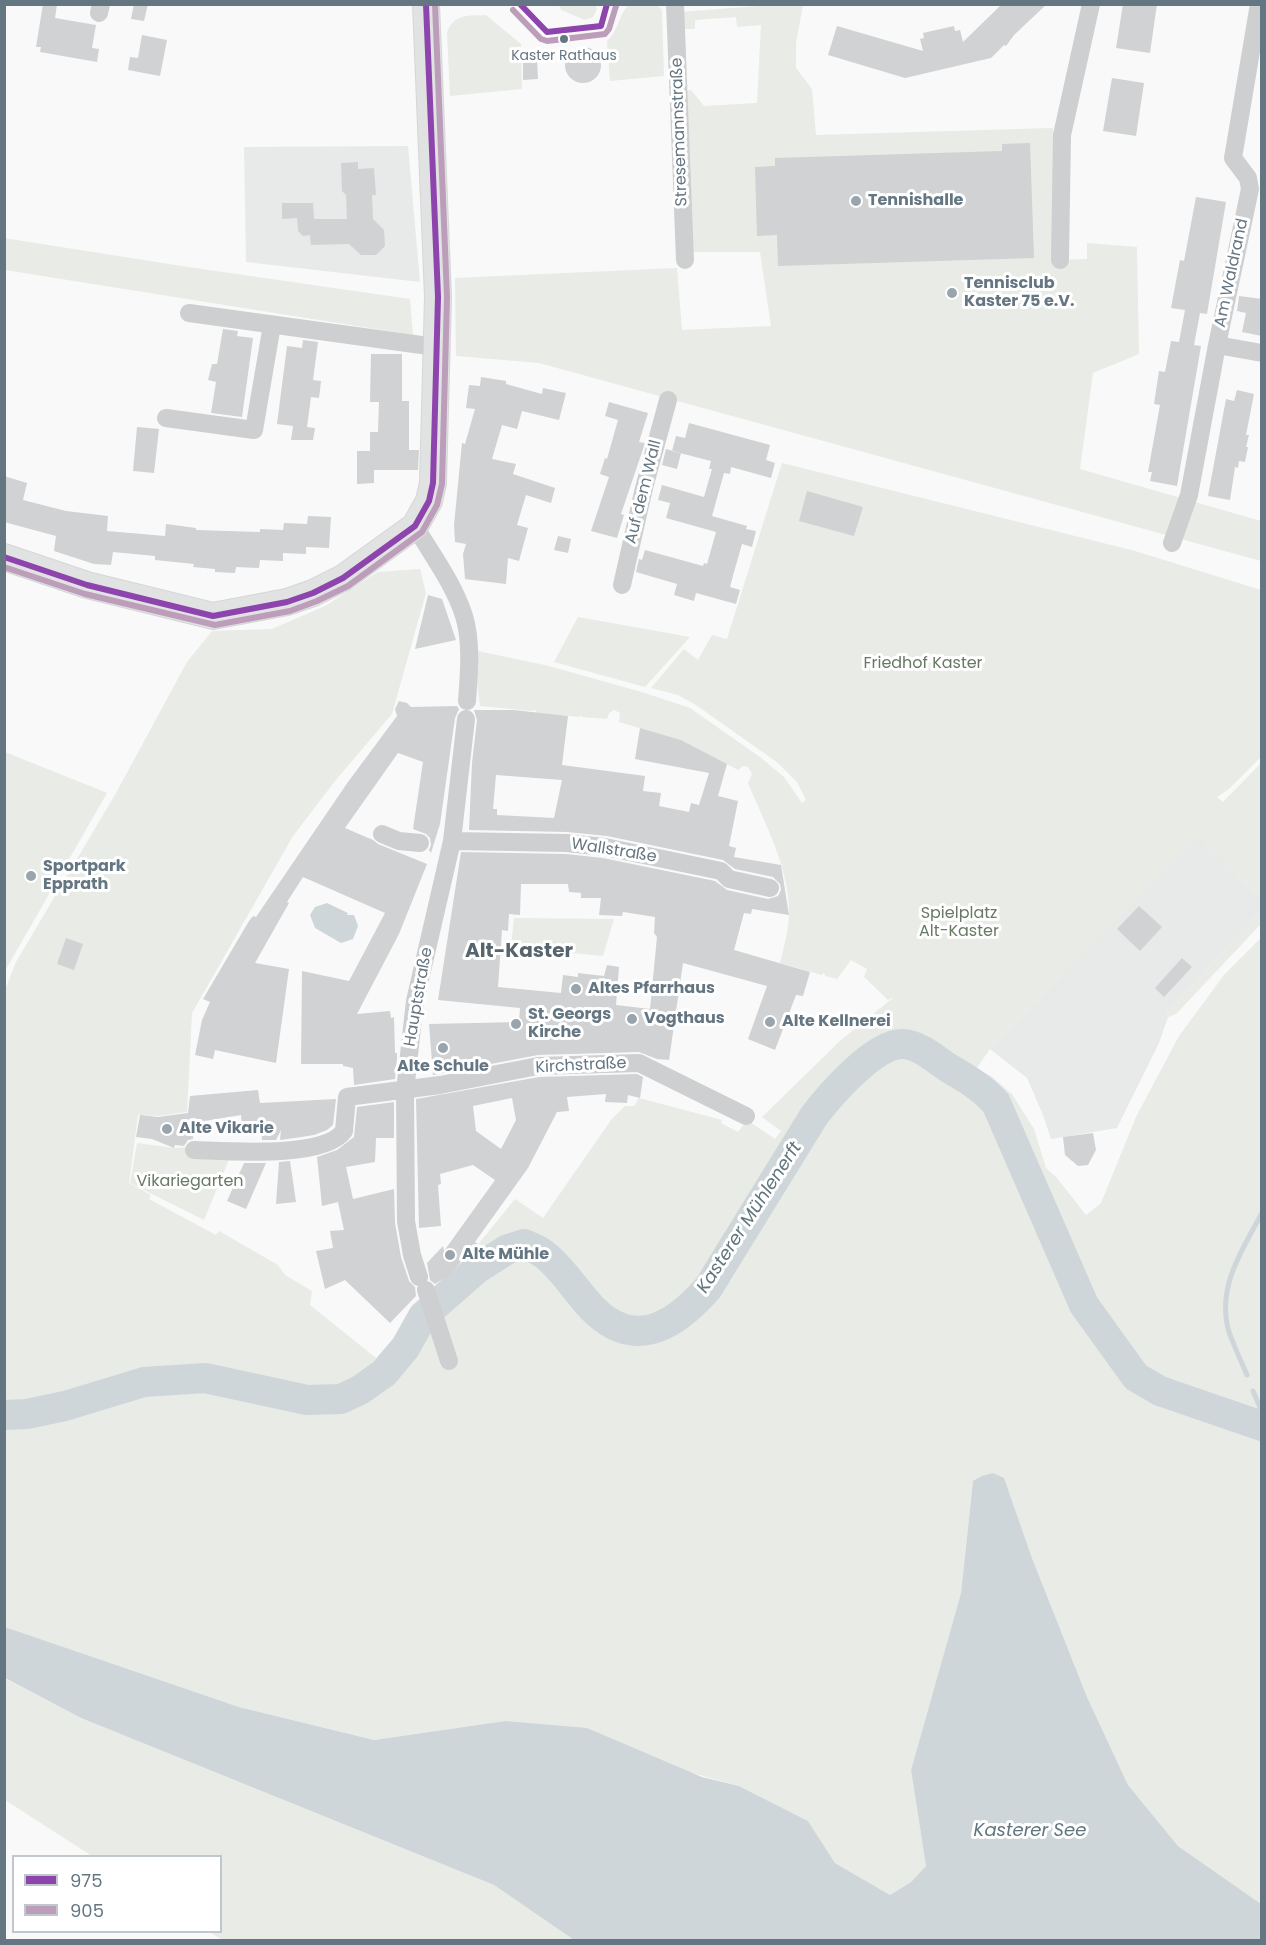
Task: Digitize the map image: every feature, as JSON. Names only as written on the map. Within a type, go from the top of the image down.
[{"type":"street","points":[[4,557],[87,585],[213,616],[287,602],[313,593],[343,579],[415,526],[429,501],[433,483],[438,297],[426,4]]},
{"type":"street","name":"Stresemannstraße","points":[[675,4],[685,260]]},
{"type":"street","points":[[1060,260],[1062,135],[1091,4]]},
{"type":"street","name":"Am Waldrand","points":[[1172,543],[1189,495],[1216,345],[1250,189],[1248,178],[1253,175],[1233,158],[1259,4]]},
{"type":"street","points":[[189,313],[436,347]]},
{"type":"street","points":[[166,418],[254,430],[272,325]]},
{"type":"street","points":[[1216,345],[1262,353]]},
{"type":"street","name":"Auf dem Wall","points":[[622,585],[644,488],[668,400]]},
{"type":"street","points":[[415,526],[456,595],[465,618],[468,647],[467,701]]},
{"type":"street","name":"Hauptstraße","points":[[449,1361],[412,1255],[406,1221],[405,1091],[415,1001],[439,845],[466,719]]},
{"type":"street","name":"Wallstraße","points":[[382,834],[399,841],[439,845],[567,843],[605,847],[721,871],[729,879],[770,888]]},
{"type":"street","name":"Kirchstraße","points":[[194,1150],[255,1152],[313,1147],[333,1141],[344,1131],[347,1097],[405,1091],[538,1066],[639,1063],[749,1118]]},
{"type":"shaded area","points":[[408,146],[420,282],[246,262],[244,147]]},
{"type":"shaded area","points":[[1197,836],[1261,899],[1261,910],[1167,1013],[1168,1017],[1159,1043],[1117,1128],[1051,1139],[1027,1078],[990,1049]]},
{"type":"green space","points":[[559,5],[595,5],[597,9],[593,17],[585,20],[561,10]]},
{"type":"green space","points":[[629,5],[657,5],[662,10],[664,76],[610,81],[607,41]]},
{"type":"green space","name":"Tennisclub Kaster 75 e.V.","points":[[771,5],[803,5],[796,43],[796,68],[812,89],[816,135],[1053,128],[1053,260],[1087,259],[1087,243],[1137,247],[1139,354],[1093,373],[1080,469],[1261,521],[1261,561],[539,363],[456,356],[455,278],[677,268],[682,330],[771,326],[760,252],[689,252],[686,91],[691,90],[704,106],[757,103],[761,25],[737,27],[736,17],[695,20],[695,29],[683,29],[680,12]]},
{"type":"green space","points":[[486,15],[521,44],[522,89],[450,96],[447,33],[457,19]]},
{"type":"green space","points":[[4,238],[410,299],[413,335],[5,270]]},
{"type":"green space","points":[[782,463],[1135,551],[1261,590],[1261,757],[1229,789],[1217,797],[1223,802],[1261,763],[1261,899],[1197,837],[990,1049],[976,1069],[991,1076],[1012,1094],[1034,1129],[1046,1168],[1057,1178],[1086,1215],[1101,1203],[1136,1117],[1179,1036],[1224,975],[1261,938],[1261,1904],[1178,1846],[1128,1785],[1087,1697],[1032,1558],[1004,1479],[973,1481],[961,1593],[911,1770],[926,1866],[911,1882],[890,1895],[835,1863],[808,1821],[739,1786],[505,1721],[374,1740],[239,1707],[5,1627],[4,993],[16,962],[116,793],[187,662],[212,631],[272,629],[325,606],[378,572],[420,569],[426,593],[392,714],[335,781],[293,836],[192,1013],[187,1112],[158,1116],[138,1115],[129,1183],[151,1195],[149,1199],[216,1235],[219,1231],[278,1265],[285,1275],[312,1291],[310,1305],[376,1358],[476,1247],[515,1199],[543,1218],[611,1120],[625,1106],[634,1106],[639,1098],[722,1120],[721,1123],[738,1132],[747,1120],[775,1139],[781,1131],[762,1117],[840,1041],[894,997],[888,1000],[864,977],[867,969],[851,960],[837,979],[825,976],[823,973],[822,975],[780,963],[788,925],[788,895],[781,862],[748,783],[752,774],[748,767],[743,766],[738,770],[681,740],[619,722],[620,713],[614,710],[609,713],[607,719],[537,713],[534,709],[533,711],[480,706],[473,650],[549,666],[645,693],[690,708],[760,757],[784,777],[802,803],[806,800],[797,782],[778,763],[696,705],[678,695],[651,688],[684,649],[698,660],[712,635],[727,639]]},
{"type":"green space","points":[[578,617],[690,637],[645,687],[554,662]]},
{"type":"green space","name":"Sportpark Epprath","points":[[5,752],[107,793],[5,971]]},
{"type":"green space","points":[[1261,910],[1261,924],[1176,1014],[1168,1017],[1167,1013]]},
{"type":"green space","points":[[514,918],[614,919],[603,956],[511,947]]},
{"type":"green space","name":"Vikariegarten","points":[[137,1143],[174,1148],[192,1147],[230,1157],[204,1220],[130,1183]]},
{"type":"green space","points":[[4,1678],[81,1718],[494,1885],[574,1940],[223,1940],[211,1933],[222,1933],[222,1855],[90,1855],[5,1800]]},
{"type":"water","points":[[327,903],[348,913],[347,915],[354,915],[358,926],[353,939],[341,943],[315,928],[310,915],[315,907]]},
{"type":"water","name":"Kasterer See","points":[[993,1473],[1004,1478],[1032,1558],[1087,1697],[1128,1785],[1178,1846],[1261,1904],[1261,1940],[574,1940],[494,1885],[81,1718],[5,1678],[5,1627],[239,1707],[374,1740],[505,1721],[587,1728],[702,1777],[739,1786],[808,1821],[835,1863],[890,1895],[911,1882],[926,1866],[911,1770],[961,1593],[973,1481]]},
{"type":"building","points":[[43,4],[57,4],[55,18],[96,25],[92,48],[99,49],[97,62],[40,52],[41,47],[36,47]]},
{"type":"building","points":[[134,4],[148,4],[144,21],[131,19]]},
{"type":"building","points":[[1002,4],[1047,4],[991,58],[905,78],[828,55],[837,26],[923,51],[920,39],[924,38],[923,33],[954,26],[955,31],[960,30],[963,42]]},
{"type":"building","points":[[1123,4],[1157,4],[1150,53],[1116,48]]},
{"type":"building","points":[[142,35],[167,40],[160,76],[128,70],[130,57],[138,58]]},
{"type":"building","points":[[583,47],[596,52],[601,65],[596,78],[583,83],[570,78],[565,65],[570,52]]},
{"type":"building","points":[[523,57],[537,57],[538,79],[523,80]]},
{"type":"building","points":[[1112,78],[1144,83],[1136,136],[1103,131]]},
{"type":"building","name":"Tennishalle","points":[[1030,143],[1034,258],[778,266],[777,235],[757,236],[755,167],[775,166],[775,158],[1002,151],[1002,144]]},
{"type":"building","points":[[358,162],[358,169],[374,168],[376,195],[372,195],[373,219],[384,230],[385,246],[376,255],[361,255],[349,244],[311,245],[310,235],[303,236],[298,231],[297,218],[282,219],[282,203],[313,203],[314,219],[347,219],[346,195],[342,191],[341,163]]},
{"type":"building","points":[[1196,197],[1226,202],[1207,314],[1200,313],[1194,345],[1201,346],[1177,486],[1150,481],[1152,472],[1148,472],[1160,405],[1154,404],[1159,371],[1165,372],[1171,341],[1179,342],[1185,310],[1171,308],[1180,260],[1184,261]]},
{"type":"building","points":[[1239,296],[1262,299],[1262,336],[1242,332],[1246,313],[1237,311]]},
{"type":"building","points":[[223,329],[238,331],[237,336],[253,338],[242,417],[211,413],[216,382],[208,380],[212,364],[217,364]]},
{"type":"building","points":[[303,340],[318,342],[313,380],[321,381],[320,390],[319,398],[311,397],[307,427],[315,428],[313,440],[291,440],[293,426],[277,424],[287,346],[302,348]]},
{"type":"building","points":[[371,354],[402,354],[402,401],[409,401],[409,450],[419,450],[418,470],[374,470],[374,483],[357,484],[357,451],[370,451],[370,432],[378,432],[379,402],[370,402]]},
{"type":"building","points":[[481,377],[506,381],[506,384],[542,394],[543,388],[566,393],[559,420],[522,411],[517,429],[502,425],[492,459],[516,464],[513,474],[555,488],[551,503],[526,495],[517,525],[528,528],[519,561],[508,558],[506,584],[465,579],[463,554],[466,544],[455,542],[454,525],[462,443],[465,444],[475,409],[466,408],[469,385],[480,386]]},
{"type":"building","points":[[1237,390],[1254,394],[1246,435],[1249,435],[1245,462],[1239,461],[1238,468],[1235,467],[1230,500],[1208,496],[1226,399],[1234,401]]},
{"type":"building","points":[[609,402],[648,413],[639,442],[645,443],[621,514],[624,515],[617,538],[591,531],[609,477],[600,474],[605,458],[607,459],[618,420],[605,416]]},
{"type":"building","points":[[689,423],[770,445],[766,460],[775,463],[771,478],[731,467],[730,474],[724,473],[712,516],[747,526],[746,529],[756,531],[752,547],[742,544],[734,572],[730,587],[740,590],[736,604],[696,593],[694,601],[674,595],[677,584],[636,572],[639,559],[642,560],[645,550],[703,566],[704,563],[707,564],[716,532],[666,518],[670,503],[658,500],[662,485],[704,497],[712,469],[709,469],[711,461],[672,451],[676,436],[685,438]]},
{"type":"building","points":[[137,427],[159,429],[154,473],[133,471]]},
{"type":"building","points":[[666,449],[681,453],[677,469],[662,465]]},
{"type":"building","points":[[4,476],[27,483],[23,500],[66,511],[108,516],[107,531],[165,536],[166,524],[196,528],[196,530],[260,532],[260,529],[283,530],[284,523],[307,524],[308,516],[331,517],[329,548],[306,547],[306,554],[283,553],[283,561],[260,560],[259,568],[236,567],[235,573],[215,572],[215,569],[193,567],[194,564],[155,560],[155,556],[113,552],[111,565],[94,564],[54,551],[56,536],[4,522]]},
{"type":"building","points":[[807,491],[863,507],[854,536],[799,521]]},
{"type":"building","points":[[558,536],[571,539],[568,553],[554,550]]},
{"type":"building","points":[[428,595],[442,599],[456,640],[415,649]]},
{"type":"building","points":[[399,701],[411,707],[457,706],[459,709],[455,718],[440,824],[431,853],[430,838],[413,829],[423,762],[398,753],[345,828],[427,864],[399,934],[357,1014],[390,1011],[391,1018],[394,1017],[395,1053],[397,1053],[395,1079],[354,1085],[353,1068],[343,1066],[343,1064],[301,1064],[302,971],[349,981],[385,913],[303,877],[255,963],[289,969],[276,1063],[215,1050],[213,1059],[195,1055],[202,1020],[210,1002],[203,999],[249,921],[253,916],[256,917],[348,782],[397,716],[395,709]]},
{"type":"building","points":[[474,710],[514,710],[568,716],[562,765],[645,776],[643,791],[661,793],[659,806],[689,812],[691,803],[699,805],[709,773],[635,759],[640,728],[681,740],[727,764],[718,796],[738,801],[729,846],[736,848],[734,857],[781,865],[789,915],[752,909],[751,914],[744,913],[734,950],[810,972],[803,996],[796,995],[775,1050],[748,1039],[767,986],[683,963],[669,1060],[657,1059],[639,1052],[538,1055],[433,1075],[429,1024],[519,1022],[520,1008],[438,1000],[461,852],[566,854],[603,858],[715,881],[727,890],[768,899],[778,896],[781,890],[780,884],[773,877],[735,869],[723,860],[607,836],[567,832],[469,830],[472,763],[477,720]],"holes":[[[496,775],[562,780],[554,818],[497,815],[497,809],[493,809]],[[521,884],[568,884],[569,892],[581,893],[581,898],[601,898],[599,915],[622,916],[623,912],[655,917],[654,933],[657,937],[650,1009],[616,1005],[619,967],[607,965],[604,976],[578,973],[578,977],[563,975],[561,993],[498,987],[502,930],[508,931],[509,914],[520,915]]]},
{"type":"building","points":[[1139,906],[1162,927],[1140,951],[1117,929]]},
{"type":"building","points":[[66,938],[83,944],[74,970],[57,964]]},
{"type":"building","points":[[1182,958],[1192,967],[1164,997],[1155,988]]},
{"type":"building","points":[[637,1074],[643,1077],[640,1098],[628,1095],[627,1103],[605,1102],[606,1094],[567,1097],[569,1111],[557,1112],[528,1168],[475,1242],[478,1244],[448,1276],[435,1284],[430,1280],[427,1263],[443,1246],[444,1251],[495,1180],[473,1165],[440,1174],[441,1184],[438,1185],[441,1226],[419,1228],[416,1099],[539,1077]],"holes":[[[512,1098],[516,1120],[501,1149],[476,1131],[473,1106]]]},
{"type":"building","points":[[258,1090],[260,1103],[336,1099],[333,1125],[314,1135],[280,1140],[281,1130],[276,1140],[262,1140],[261,1124],[242,1126],[241,1115],[192,1123],[193,1139],[188,1140],[184,1146],[175,1145],[174,1148],[152,1139],[136,1137],[140,1115],[158,1117],[188,1113],[190,1096]]},
{"type":"building","points":[[394,1102],[394,1138],[376,1138],[375,1162],[346,1167],[353,1199],[394,1189],[395,1223],[401,1257],[409,1281],[415,1287],[416,1296],[390,1323],[345,1280],[325,1289],[316,1251],[333,1248],[330,1231],[344,1230],[338,1202],[322,1206],[317,1157],[337,1150],[354,1137],[357,1107]]},
{"type":"building","points":[[1093,1133],[1096,1150],[1088,1165],[1078,1166],[1065,1155],[1063,1137]]},
{"type":"building","points":[[290,1161],[296,1202],[276,1204],[279,1162]]},
{"type":"building","points":[[244,1163],[266,1163],[246,1209],[227,1201]]},
{"type":"waterway","name":"Kasterer Mühlenerft","points":[[4,1415],[27,1414],[65,1406],[144,1382],[205,1378],[307,1400],[341,1399],[360,1390],[384,1373],[405,1348],[423,1316],[478,1268],[508,1249],[524,1244],[551,1261],[591,1307],[607,1320],[622,1328],[637,1331],[652,1329],[667,1323],[681,1314],[708,1288],[821,1107],[866,1061],[891,1046],[902,1044],[914,1046],[926,1052],[979,1087],[996,1103],[1084,1305],[1136,1377],[1160,1391],[1262,1426]]},
{"type":"waterway","points":[[1247,1375],[1229,1332],[1226,1300],[1228,1285],[1239,1255],[1262,1213]]},
{"type":"waterway","points":[[1253,1391],[1262,1412]]},
{"type":"transit line","name":"975","points":[[4,557],[87,585],[213,616],[287,602],[313,593],[343,578],[415,526],[429,501],[433,483],[438,297],[426,4]]},
{"type":"transit line","name":"905","points":[[4,567],[85,594],[215,625],[290,611],[317,601],[348,586],[422,532],[437,505],[442,484],[447,297],[435,4]]},
{"type":"transit line","name":"975","points":[[520,4],[547,32],[601,26],[607,4]]},
{"type":"transit line","name":"905","points":[[513,10],[541,39],[547,41],[605,34],[609,29],[616,6]]},
{"type":"place","name":"Kaster Rathaus","points":[[564,39]]},
{"type":"place","name":"Tennishalle","points":[[856,201]]},
{"type":"place","name":"Tennisclub Kaster 75 e.V.","points":[[952,293]]},
{"type":"place","name":"Sportpark Epprath","points":[[31,876]]},
{"type":"place","name":"Altes Pfarrhaus","points":[[576,989]]},
{"type":"place","name":"Vogthaus","points":[[632,1019]]},
{"type":"place","name":"Alte Kellnerei","points":[[770,1022]]},
{"type":"place","name":"St. Georgs Kirche","points":[[516,1024]]},
{"type":"place","name":"Alte Schule","points":[[443,1048]]},
{"type":"place","name":"Alte Vikarie","points":[[167,1129]]},
{"type":"place","name":"Alte Mühle","points":[[450,1255]]},
{"type":"district","name":"Alt-Kaster","points":[[519,952]]},
{"type":"park label","name":"Friedhof Kaster","points":[[923,664]]},
{"type":"park label","name":"Spielplatz Alt-Kaster","points":[[959,923]]}]
